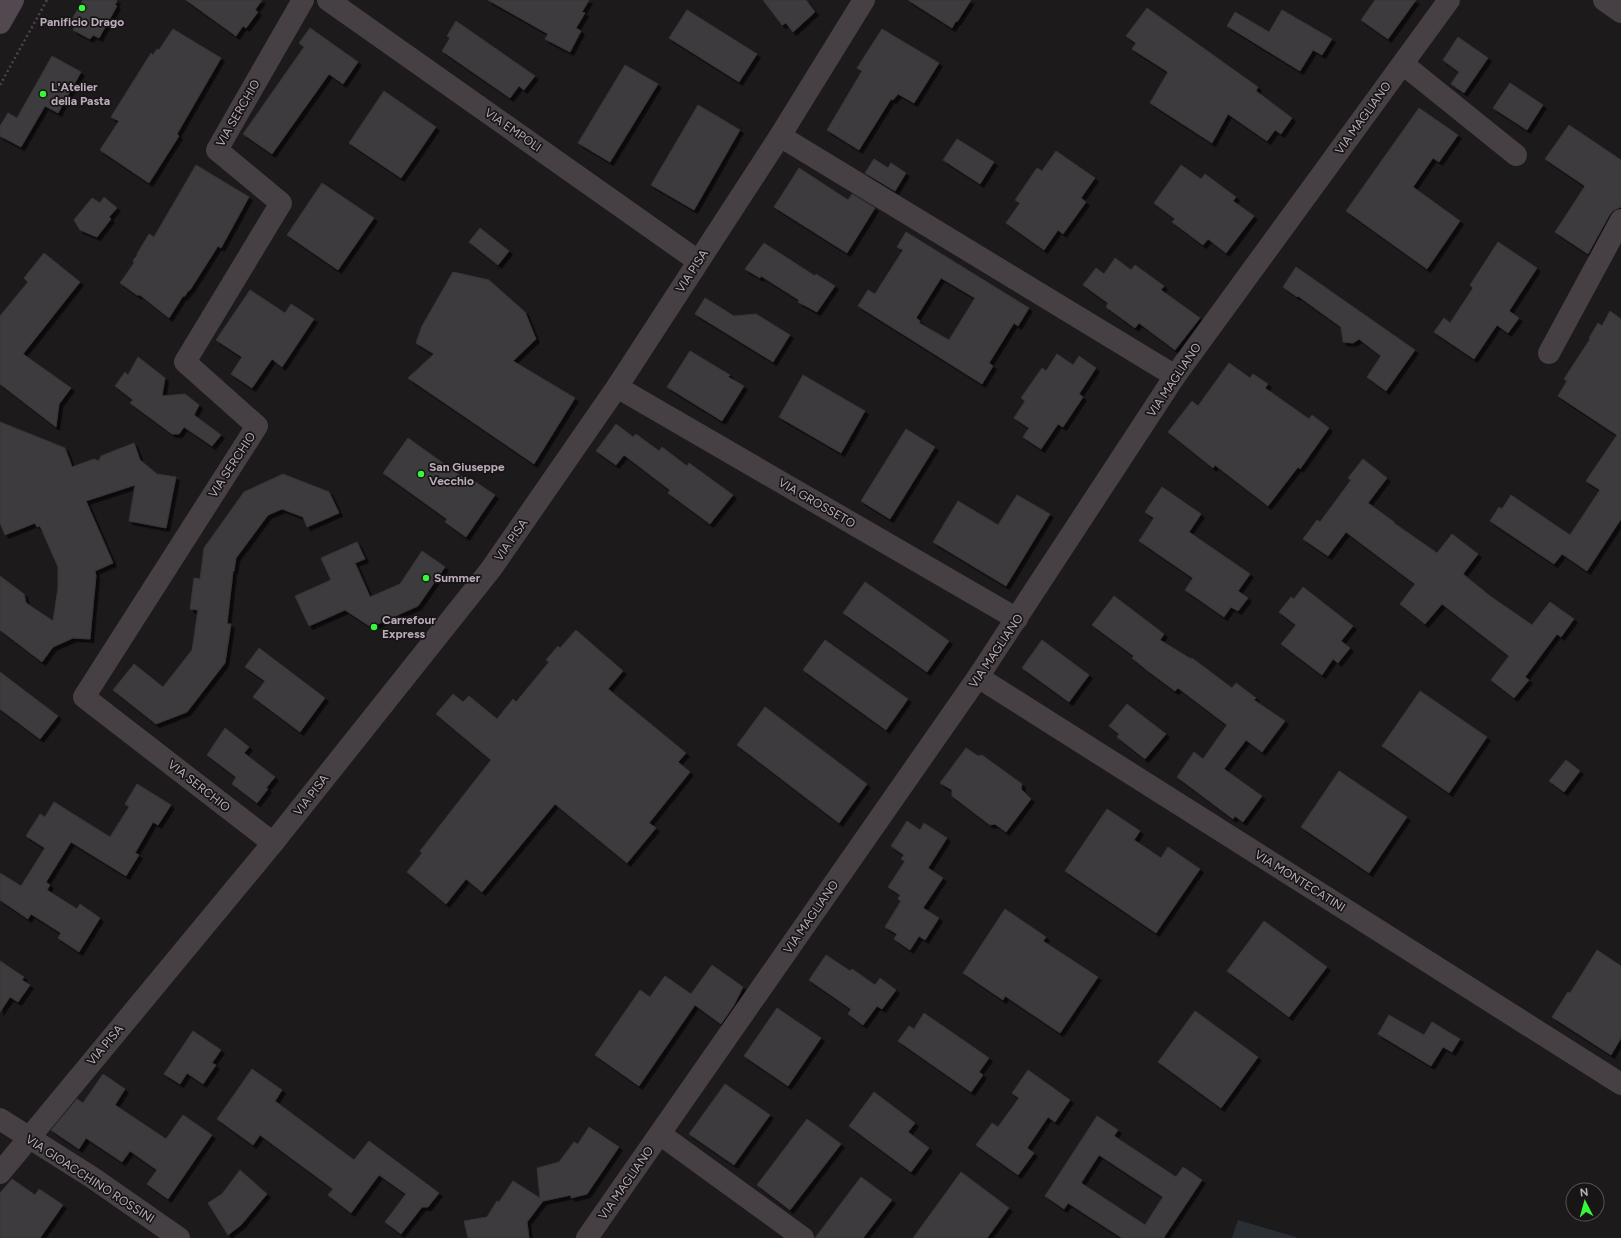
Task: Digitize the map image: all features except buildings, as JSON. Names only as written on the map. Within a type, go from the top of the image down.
[{"type":"main road","points":[[0,23],[13,0]]},
{"type":"street","name":"VIA SERCHIO","points":[[273,843],[84,697],[257,426],[185,362],[281,203],[217,150],[303,0]]},
{"type":"street","name":"VIA EMPOLI","points":[[328,0],[698,261]]},
{"type":"street","name":"VIA PISA","points":[[0,1173],[27,1138],[273,843],[491,568],[617,387],[780,136],[864,0]]},
{"type":"street","name":"VIA MAGLIANO","points":[[587,1238],[978,677],[1175,376],[1449,0]]},
{"type":"street","points":[[1604,0],[1621,12]]},
{"type":"street","points":[[1403,64],[1516,155]]},
{"type":"street","points":[[780,136],[1175,376]]},
{"type":"street","points":[[1549,353],[1621,220]]},
{"type":"street","name":"VIA GROSSETO","points":[[617,387],[1017,619]]},
{"type":"street","name":"VIA MONTECATINI","points":[[978,677],[1621,1084]]},
{"type":"street","name":"VIA GIOACCHINO ROSSINI","points":[[0,1119],[27,1138],[92,1178],[179,1238]]},
{"type":"street","points":[[660,1134],[803,1238]]},
{"type":"path","points":[[0,85],[47,0]]},
{"type":"shaded area","points":[[1238,1220],[1296,1237],[1296,1238],[1232,1238]]},
{"type":"place","name":"Panificio Drago","points":[[82,8]]},
{"type":"place","name":"L'Atelier della Pasta","points":[[43,94]]},
{"type":"place","name":"San Giuseppe Vecchio","points":[[421,474]]},
{"type":"place","name":"Summer","points":[[426,578]]},
{"type":"place","name":"Carrefour Express","points":[[374,627]]}]
